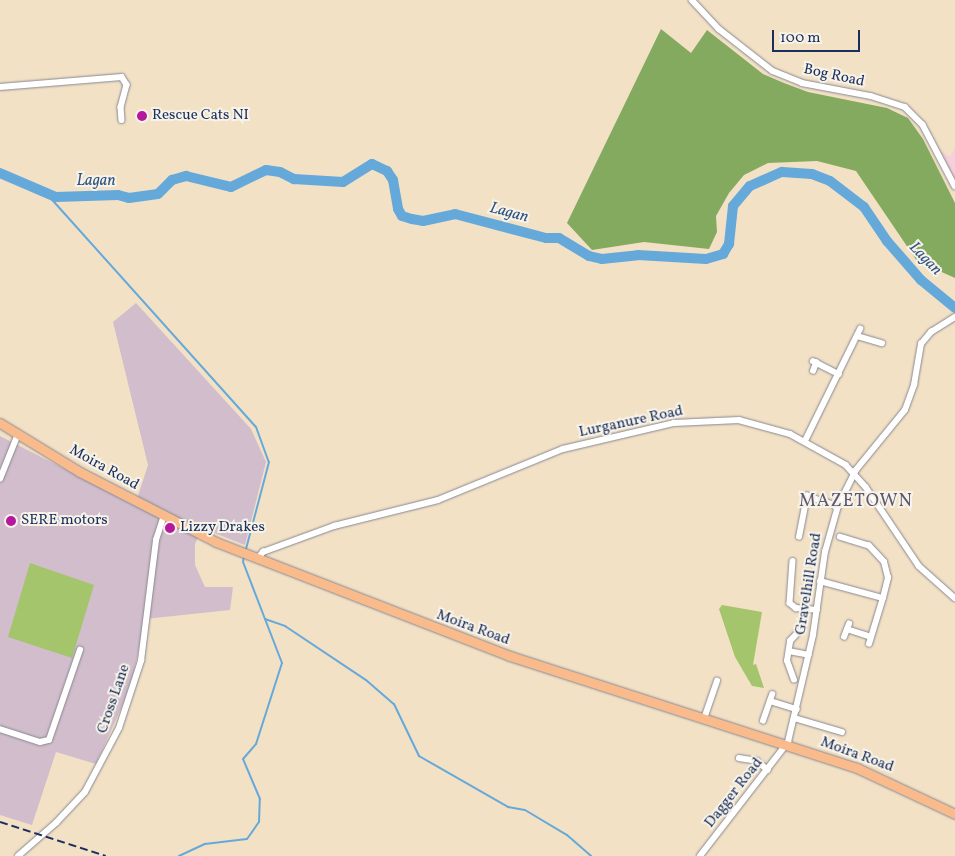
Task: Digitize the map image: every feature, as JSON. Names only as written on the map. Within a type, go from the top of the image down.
[{"type":"highway","name":"Moira Road","points":[[0,423],[164,516],[250,555],[470,642],[857,768],[955,814]]},
{"type":"street","name":"Bog Road","points":[[692,0],[726,36],[773,71],[802,83],[871,96],[905,107],[923,126],[955,186]]},
{"type":"street","points":[[0,87],[122,77],[127,85],[121,107],[122,120]]},
{"type":"street","name":"Gravelhill Road","points":[[786,745],[797,709],[809,655],[820,581],[838,506],[854,473],[905,410],[914,385],[921,344],[931,332],[953,319]]},
{"type":"street","points":[[805,441],[840,374],[860,329]]},
{"type":"street","points":[[857,336],[882,343]]},
{"type":"street","points":[[813,372],[815,362],[840,374]]},
{"type":"street","name":"Lurganure Road","points":[[250,555],[334,526],[438,500],[552,452],[649,428],[699,421],[739,420],[778,429],[805,441],[854,473],[919,566],[955,598]]},
{"type":"street","points":[[0,479],[18,434]]},
{"type":"street","points":[[799,537],[806,496],[838,506]]},
{"type":"street","name":"Cross Lane","points":[[18,856],[56,823],[85,792],[119,728],[141,661],[156,540],[164,516]]},
{"type":"street","points":[[840,537],[869,546],[884,562],[888,578],[869,644]]},
{"type":"street","points":[[793,561],[790,602],[796,608],[817,610]]},
{"type":"street","points":[[820,581],[883,598]]},
{"type":"street","points":[[844,637],[848,627],[871,637]]},
{"type":"street","points":[[794,680],[787,661],[788,651],[790,641],[802,628]]},
{"type":"street","points":[[0,729],[40,742],[49,740],[80,650]]},
{"type":"street","points":[[788,651],[809,655]]},
{"type":"street","points":[[704,719],[717,680]]},
{"type":"street","points":[[763,721],[771,698],[797,709]]},
{"type":"street","points":[[794,718],[838,729]]},
{"type":"street","name":"Dagger Road","points":[[700,856],[786,745]]},
{"type":"street","points":[[739,758],[757,761],[768,770]]},
{"type":"shaded area","points":[[955,147],[955,182],[939,150],[950,157]]},
{"type":"shaded area","points":[[136,303],[251,429],[266,462],[245,545],[202,528],[195,544],[195,565],[205,587],[233,587],[230,610],[145,619],[131,686],[96,764],[56,752],[32,825],[0,815],[0,436],[135,505],[148,465],[113,322]]},
{"type":"green space","points":[[661,29],[691,53],[707,30],[763,74],[808,92],[887,108],[908,118],[923,139],[955,203],[955,278],[917,261],[856,171],[817,161],[768,163],[744,175],[729,193],[716,216],[717,232],[709,249],[644,242],[592,250],[567,223]]},
{"type":"green space","points":[[30,563],[94,585],[72,658],[8,637]]},
{"type":"green space","points":[[722,605],[762,612],[753,665],[756,664],[764,688],[752,686],[735,657],[719,609]]},
{"type":"waterway","name":"Lagan","points":[[0,173],[56,197],[118,195],[129,198],[158,194],[172,180],[186,176],[231,187],[266,170],[280,172],[294,179],[343,182],[372,164],[387,171],[393,180],[398,209],[402,216],[423,221],[455,214],[546,238],[559,238],[589,256],[602,259],[638,255],[706,259],[723,254],[729,244],[733,206],[750,186],[782,172],[812,174],[830,181],[864,207],[887,241],[921,280],[955,308]]},
{"type":"waterway","points":[[46,193],[256,427],[269,462],[246,549]]},
{"type":"waterway","points":[[179,856],[205,844],[247,839],[259,822],[260,799],[243,759],[256,744],[282,663],[243,562],[244,556]]},
{"type":"waterway","points":[[265,619],[285,626],[366,680],[394,704],[419,756],[508,807],[525,810],[567,835],[591,856]]},
{"type":"railway","points":[[0,822],[106,856]]},
{"type":"place","name":"Rescue Cats NI","points":[[142,116]]},
{"type":"place","name":"SERE motors","points":[[11,521]]},
{"type":"place","name":"Lizzy Drakes","points":[[170,528]]},
{"type":"district","name":"MAZETOWN","points":[[856,502]]}]
